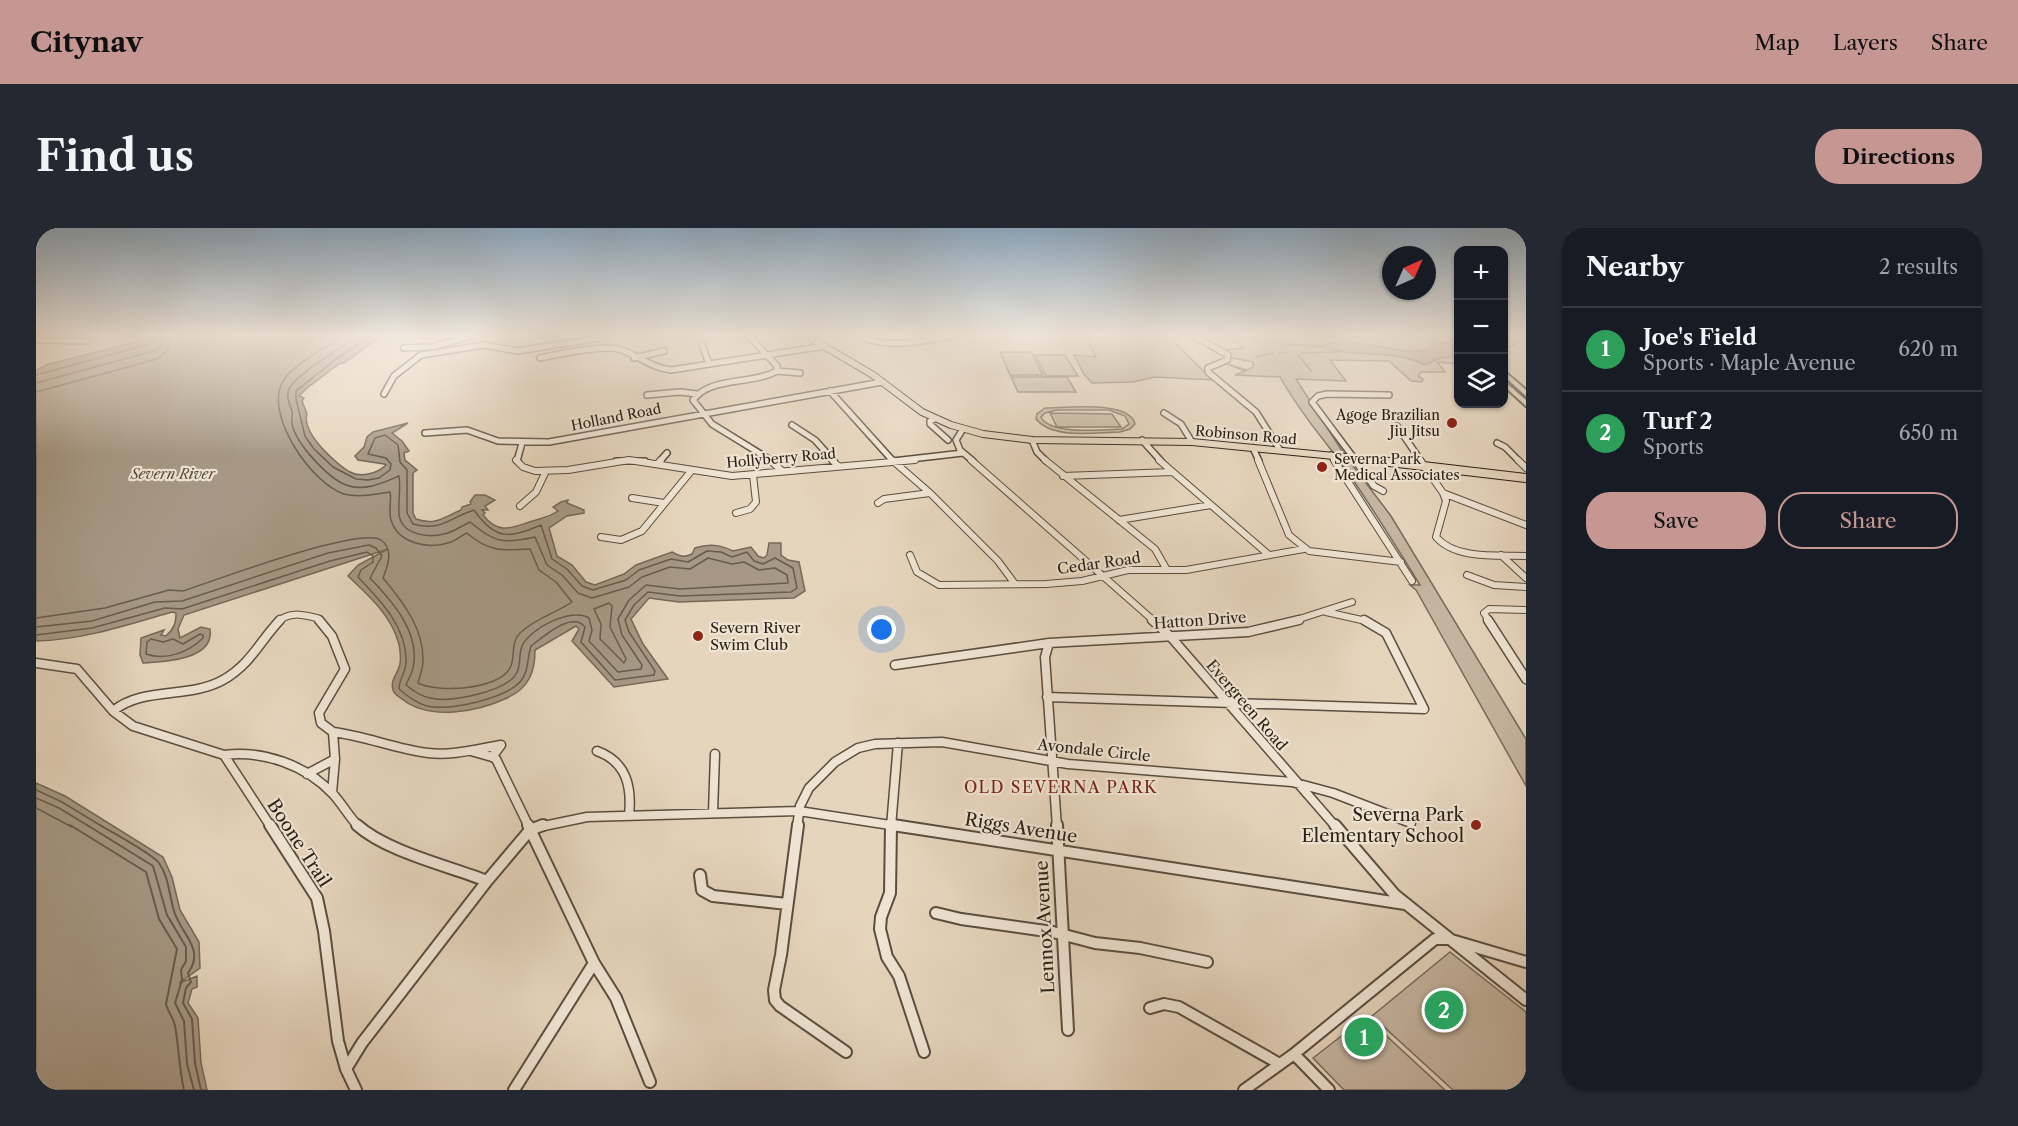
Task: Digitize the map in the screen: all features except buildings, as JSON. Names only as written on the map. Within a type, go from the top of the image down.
[{"type":"highway","points":[[1508,378],[1526,394]]},
{"type":"highway","points":[[1508,388],[1526,404]]},
{"type":"main road","name":"Robinson Road","points":[[873,376],[913,407],[935,419],[963,429],[994,436],[1032,440],[1192,442],[1331,455],[1526,478]]},
{"type":"street","points":[[384,393],[394,376]]},
{"type":"street","points":[[768,376],[708,388],[697,394],[693,400],[701,414],[721,433],[771,460],[782,471]]},
{"type":"street","points":[[1213,376],[1256,412],[1280,450]]},
{"type":"street","name":"Holland Road","points":[[425,433],[467,430],[494,440],[522,443],[549,442],[882,382]]},
{"type":"street","points":[[830,391],[895,463],[930,493],[998,561],[1015,584]]},
{"type":"street","points":[[647,395],[680,392],[697,394]]},
{"type":"street","points":[[1383,491],[1374,486],[1313,405],[1313,400],[1318,396],[1332,393],[1389,395]]},
{"type":"street","points":[[1164,412],[1183,427],[1191,436],[1192,442]]},
{"type":"street","points":[[935,419],[930,421],[930,424],[948,441]]},
{"type":"street","points":[[792,425],[815,440],[837,465]]},
{"type":"street","points":[[1397,426],[1426,466],[1446,501],[1436,537],[1438,542],[1457,551],[1526,556]]},
{"type":"street","points":[[963,429],[956,441],[963,453]]},
{"type":"street","points":[[1032,440],[1041,457],[1155,549],[1167,570]]},
{"type":"street","points":[[1142,440],[1172,472],[1269,555]]},
{"type":"street","name":"Hollyberry Road","points":[[522,443],[516,460],[518,465],[545,473],[612,461],[658,463],[726,475],[753,475],[837,465],[895,463],[963,453]]},
{"type":"street","points":[[1497,443],[1505,447],[1526,468]]},
{"type":"street","points":[[1253,448],[1289,535],[1304,549]]},
{"type":"street","points":[[658,463],[667,453]]},
{"type":"street","name":"Evergreen Road","points":[[963,453],[1170,636],[1406,904],[1526,1000]]},
{"type":"street","points":[[1331,455],[1412,581]]},
{"type":"street","points":[[601,537],[621,540],[642,531],[692,470]]},
{"type":"street","points":[[1063,476],[1172,472]]},
{"type":"street","points":[[520,506],[530,501],[538,492],[545,473]]},
{"type":"street","points":[[736,513],[750,509],[756,502],[753,475]]},
{"type":"street","points":[[878,503],[884,499],[930,493]]},
{"type":"street","points":[[1443,493],[1526,525]]},
{"type":"street","points":[[632,498],[664,504]]},
{"type":"street","points":[[1119,520],[1211,505]]},
{"type":"street","name":"Cedar Road","points":[[910,555],[917,572],[939,585],[1071,582],[1128,570],[1186,570],[1304,549],[1401,562]]},
{"type":"street","points":[[1502,555],[1526,578]]},
{"type":"street","points":[[1467,575],[1494,585],[1526,587]]},
{"type":"street","points":[[1326,612],[1352,602]]},
{"type":"street","points":[[1526,610],[1489,609],[1484,613],[1526,679]]},
{"type":"street","name":"Hatton Drive","points":[[895,665],[1049,644],[1248,632],[1326,612],[1362,619],[1386,633],[1424,709],[1228,704]]},
{"type":"street","points":[[104,700],[128,700],[185,692],[215,685],[240,668],[258,650],[279,620],[292,614],[306,615],[318,618],[328,627],[345,665],[345,673],[322,705],[319,713],[322,724],[333,732],[380,740],[417,752],[468,751],[501,745],[492,757]]},
{"type":"street","name":"Lennox Avenue","points":[[1049,644],[1045,657],[1068,1030]]},
{"type":"street","points":[[36,663],[77,669],[113,711],[133,726],[224,755],[239,751],[262,755],[307,774],[332,793],[352,820],[372,836],[487,881]]},
{"type":"street","points":[[1047,697],[1228,704]]},
{"type":"street","points":[[113,711],[128,700]]},
{"type":"street","points":[[332,793],[335,759],[333,732]]},
{"type":"street","points":[[335,745],[349,734]]},
{"type":"street","points":[[898,743],[890,894],[881,917],[882,943],[887,957],[899,976],[924,1052]]},
{"type":"street","name":"Avondale Circle","points":[[846,1052],[794,1017],[775,1000],[774,990],[799,811],[809,788],[835,762],[858,748],[898,743],[950,743],[1052,762],[1298,784],[1343,797],[1411,823]]},
{"type":"street","points":[[468,751],[496,759],[594,963],[616,998],[650,1082]]},
{"type":"street","points":[[597,751],[614,758],[627,778],[632,795],[629,816]]},
{"type":"street","points":[[713,812],[715,754]]},
{"type":"street","name":"Boone Trail","points":[[224,755],[316,898],[324,931],[338,1041],[346,1069],[356,1090]]},
{"type":"street","points":[[307,774],[335,759]]},
{"type":"street","name":"Riggs Avenue","points":[[530,830],[573,818],[799,811],[1406,904]]},
{"type":"street","points":[[346,1069],[362,1043],[487,881],[530,830]]},
{"type":"street","points":[[700,874],[702,890],[713,896],[787,904]]},
{"type":"street","points":[[936,913],[1063,935],[1095,943],[1145,948],[1207,962]]},
{"type":"street","points":[[1244,1090],[1293,1054],[1435,939],[1448,939],[1526,962]]},
{"type":"street","points":[[514,1090],[594,963]]},
{"type":"street","points":[[1150,1008],[1164,1004],[1179,1007],[1278,1063]]},
{"type":"street","points":[[1293,1054],[1329,1090]]},
{"type":"shaded area","points":[[1086,376],[1208,376],[1212,380],[1155,377],[1133,382],[1092,383]]},
{"type":"shaded area","points":[[1263,376],[1342,376],[1346,381],[1296,379],[1344,454],[1391,516],[1526,739],[1526,786],[1416,590],[1410,585],[1420,585],[1360,490],[1280,377]]},
{"type":"shaded area","points":[[1406,376],[1418,376],[1423,379],[1422,382],[1411,381]]},
{"type":"shaded area","points":[[1011,377],[1067,377],[1076,392],[1018,392]]},
{"type":"shaded area","points":[[1045,408],[1109,408],[1130,416],[1135,424],[1130,429],[1120,432],[1064,432],[1044,426],[1036,419],[1037,414]],"holes":[[[1057,410],[1109,410],[1125,416],[1129,424],[1122,429],[1065,429],[1054,427],[1041,417],[1045,413]]]},
{"type":"shaded area","points":[[1050,413],[1112,414],[1121,427],[1057,427]]},
{"type":"shaded area","points":[[1450,952],[1526,1012],[1526,1090],[1453,1090],[1372,1016]]},
{"type":"shaded area","points":[[1366,1017],[1445,1090],[1344,1090],[1313,1058]]},
{"type":"water","name":"Severn River","points":[[36,376],[323,376],[299,396],[304,398],[302,401],[307,414],[307,422],[315,440],[350,472],[359,475],[369,474],[386,465],[358,460],[355,456],[373,432],[408,423],[392,433],[409,451],[404,453],[405,460],[417,470],[413,473],[413,513],[416,519],[429,522],[440,520],[471,504],[475,495],[485,495],[495,500],[485,506],[488,510],[482,510],[485,513],[483,515],[495,526],[508,528],[550,516],[558,511],[553,507],[568,500],[567,503],[584,510],[584,513],[567,516],[549,528],[557,556],[572,565],[586,582],[595,585],[624,574],[636,565],[672,552],[684,556],[692,554],[695,548],[705,546],[714,545],[733,551],[751,547],[758,556],[764,558],[767,555],[769,543],[781,543],[781,555],[788,560],[799,562],[805,591],[794,598],[679,602],[649,598],[631,619],[643,644],[668,679],[614,687],[572,641],[579,629],[576,626],[535,650],[532,672],[526,684],[515,694],[482,707],[453,712],[439,712],[413,706],[394,691],[392,686],[400,659],[394,631],[377,605],[348,576],[358,565],[388,549],[184,615],[178,629],[180,638],[201,627],[210,629],[209,639],[204,647],[186,657],[143,663],[140,655],[141,638],[164,630],[161,635],[166,636],[171,631],[176,617],[176,613],[172,612],[88,635],[36,641]]},
{"type":"water","points":[[36,783],[65,796],[163,857],[172,877],[180,910],[199,942],[200,968],[179,983],[197,976],[197,987],[192,989],[188,1003],[198,1018],[201,1063],[207,1090],[36,1090]]},
{"type":"place","name":"Agoge Brazilian Jiu Jitsu","points":[[1452,423]]},
{"type":"place","name":"Severna Park Medical Associates","points":[[1322,467]]},
{"type":"place","name":"Severn River Swim Club","points":[[698,636]]},
{"type":"place","name":"Severna Park Elementary School","points":[[1476,825]]},
{"type":"place","name":"Turf 2","points":[[1444,1010]]},
{"type":"place","name":"Joe's Field","points":[[1364,1037]]},
{"type":"district","name":"OLD SEVERNA PARK","points":[[1061,787]]}]
